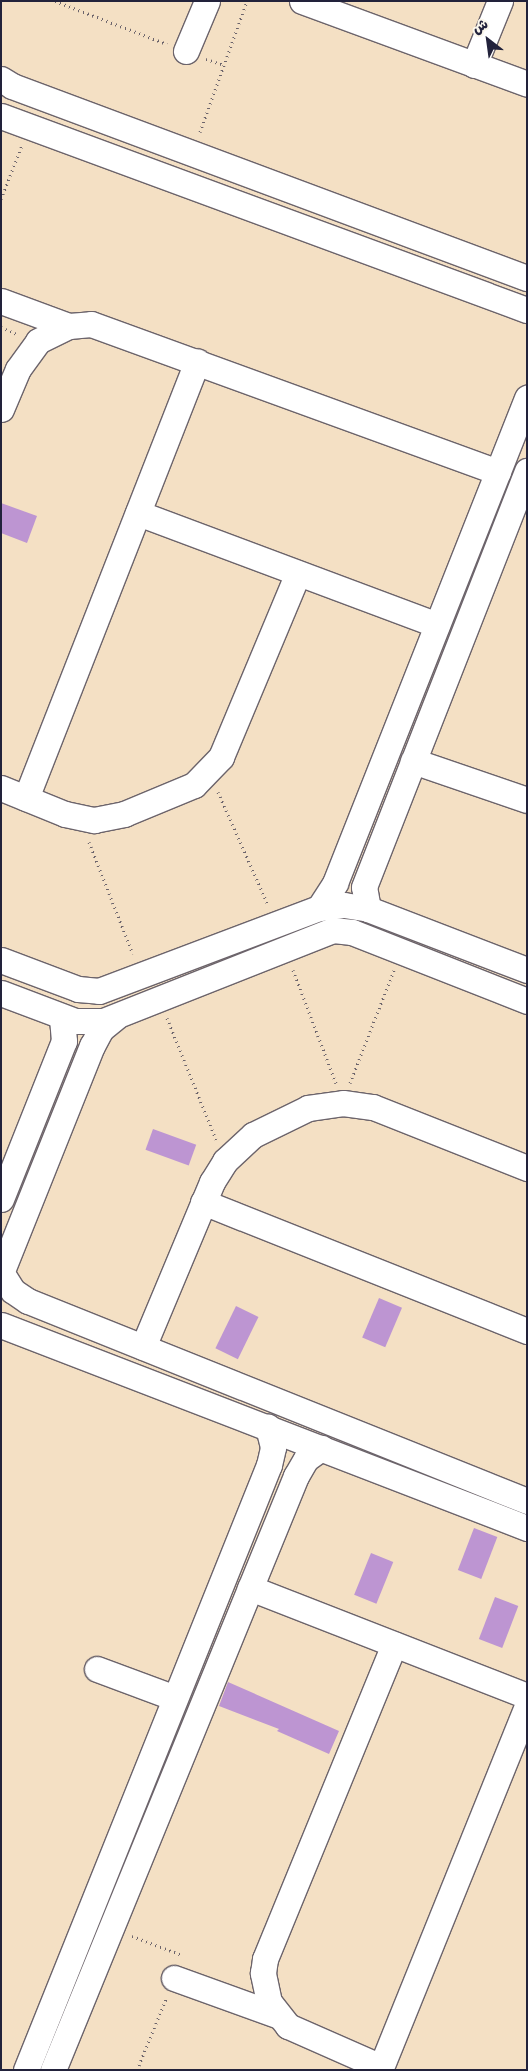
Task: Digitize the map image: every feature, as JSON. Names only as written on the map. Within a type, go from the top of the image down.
[{"type":"street","points":[[186,51],[207,1]]},
{"type":"street","points":[[302,1],[527,84]]},
{"type":"street","points":[[474,64],[500,1]]},
{"type":"street","points":[[524,314],[1,114],[7,83],[192,154],[527,278]]},
{"type":"street","points":[[1,301],[69,326]]},
{"type":"street","points":[[1,410],[26,354],[45,336],[69,326],[91,324],[112,329],[498,472]]},
{"type":"street","points":[[26,798],[198,361]]},
{"type":"street","points":[[319,908],[335,883],[527,398]]},
{"type":"street","points":[[368,909],[364,886],[526,477]]},
{"type":"street","points":[[138,513],[437,625]]},
{"type":"street","points":[[1,788],[79,818],[94,820],[124,814],[176,794],[209,773],[229,740],[298,573]]},
{"type":"street","points":[[413,761],[527,800]]},
{"type":"street","points":[[1,960],[88,991],[109,988],[319,908],[344,905],[368,909],[527,970]]},
{"type":"street","points":[[1,993],[62,1018],[89,1023],[116,1017],[324,932],[342,930],[527,1000]]},
{"type":"street","points":[[116,1017],[102,1029],[92,1046],[1,1272],[20,1296],[527,1501]]},
{"type":"street","points":[[1,1200],[64,1041],[62,1018]]},
{"type":"street","points":[[143,1347],[203,1202],[225,1161],[253,1135],[308,1108],[343,1102],[373,1107],[527,1168]]},
{"type":"street","points":[[203,1202],[527,1331]]},
{"type":"street","points":[[1,1325],[527,1528]]},
{"type":"street","points":[[26,2070],[269,1465],[273,1447],[268,1427]]},
{"type":"street","points":[[52,2070],[300,1467],[321,1448]]},
{"type":"street","points":[[250,1588],[527,1696]]},
{"type":"street","points":[[277,2015],[264,1987],[265,1959],[394,1644]]},
{"type":"street","points":[[97,1669],[175,1698]]},
{"type":"street","points":[[178,1967],[277,2015],[288,2026],[380,2068],[527,1706]]},
{"type":"path","points":[[55,1],[224,65]]},
{"type":"path","points":[[192,154],[246,1]]},
{"type":"path","points":[[1,199],[29,126]]},
{"type":"path","points":[[209,773],[276,924]]},
{"type":"path","points":[[79,818],[142,976]]},
{"type":"path","points":[[284,948],[343,1102]]},
{"type":"path","points":[[343,1102],[401,952]]},
{"type":"path","points":[[159,999],[225,1161]]},
{"type":"path","points":[[137,2070],[178,1967]]},
{"type":"building","points":[[1,503],[37,516],[27,543],[1,533]]},
{"type":"building","points":[[153,1129],[196,1145],[189,1165],[145,1150]]},
{"type":"building","points":[[379,1298],[402,1308],[385,1347],[362,1338]]},
{"type":"building","points":[[236,1306],[258,1317],[238,1359],[215,1348]]},
{"type":"building","points":[[474,1528],[497,1537],[481,1579],[458,1570]]},
{"type":"building","points":[[371,1553],[393,1562],[376,1604],[354,1595]]},
{"type":"building","points":[[495,1597],[518,1606],[502,1648],[479,1639]]},
{"type":"building","points":[[228,1682],[339,1731],[329,1754],[277,1731],[279,1729],[219,1706]]}]
